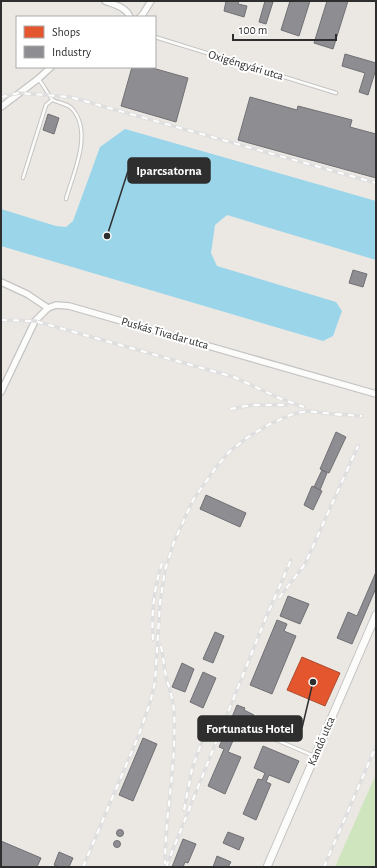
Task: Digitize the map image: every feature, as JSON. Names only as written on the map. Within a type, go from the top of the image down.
[{"type":"street","points":[[105,1],[128,12],[130,16]]},
{"type":"street","points":[[141,16],[151,1]]},
{"type":"street","points":[[1,107],[50,68]]},
{"type":"street","points":[[1,282],[28,294],[48,308],[35,320],[1,392]]},
{"type":"street","name":"Puskás Tivadar utca","points":[[48,308],[56,305],[69,306],[376,394]]},
{"type":"street","name":"Kandó utca","points":[[267,867],[376,615]]},
{"type":"lane","name":"Oxigéngyári utca","points":[[156,37],[336,93]]},
{"type":"lane","points":[[38,79],[52,100],[69,106],[74,111],[80,126],[82,140],[80,152],[66,200]]},
{"type":"lane","points":[[23,178],[46,105],[52,100]]},
{"type":"lane","points":[[260,732],[314,757]]},
{"type":"green space","points":[[376,774],[376,867],[335,867]]},
{"type":"water","points":[[125,129],[376,201],[376,260],[227,215],[215,225],[211,253],[217,266],[336,302],[342,311],[333,336],[323,341],[1,246],[1,209],[56,226],[66,227],[73,221],[100,147]]},
{"type":"building: Shops","points":[[302,657],[340,673],[325,706],[287,690]]},
{"type":"building: Industry","points":[[226,1],[239,1],[238,4],[247,6],[244,17],[224,11]]},
{"type":"building: Industry","points":[[265,1],[273,2],[266,24],[259,22]]},
{"type":"building: Industry","points":[[290,1],[310,1],[299,36],[281,30]]},
{"type":"building: Industry","points":[[327,1],[348,1],[333,49],[314,43]]},
{"type":"building: Industry","points":[[345,54],[376,63],[376,69],[368,95],[359,92],[365,73],[342,66]]},
{"type":"building: Industry","points":[[132,68],[153,68],[188,78],[176,122],[121,106]]},
{"type":"building: Industry","points":[[250,97],[297,110],[298,106],[352,120],[350,127],[376,134],[376,178],[238,140]]},
{"type":"building: Industry","points":[[48,114],[59,118],[54,134],[43,130]]},
{"type":"building: Industry","points":[[353,270],[367,274],[363,287],[349,283]]},
{"type":"building: Industry","points":[[336,432],[346,437],[329,473],[320,469]]},
{"type":"building: Industry","points":[[322,470],[327,473],[320,490],[314,487]]},
{"type":"building: Industry","points":[[312,486],[322,491],[313,510],[304,505]]},
{"type":"building: Industry","points":[[206,495],[246,513],[240,527],[200,509]]},
{"type":"building: Industry","points":[[376,572],[376,588],[352,644],[337,638],[348,612],[357,616]]},
{"type":"building: Industry","points":[[288,596],[309,604],[300,624],[280,616]]},
{"type":"building: Industry","points":[[277,620],[287,624],[284,631],[296,636],[272,694],[250,685]]},
{"type":"building: Industry","points":[[215,632],[224,636],[213,663],[203,659]]},
{"type":"building: Industry","points":[[182,663],[194,669],[185,692],[172,687]]},
{"type":"building: Industry","points":[[203,672],[216,678],[203,708],[190,702]]},
{"type":"building: Industry","points":[[237,705],[245,708],[244,710],[254,715],[249,727],[238,723],[240,720],[232,717]]},
{"type":"building: Industry","points":[[226,732],[235,736],[228,752],[241,757],[225,794],[208,786],[224,749],[219,747]]},
{"type":"building: Industry","points":[[143,738],[157,744],[133,801],[119,795]]},
{"type":"building: Industry","points":[[263,746],[299,761],[289,783],[269,775],[266,782],[271,784],[256,820],[243,814],[258,779],[262,780],[265,773],[254,768]]},
{"type":"building: Industry","points":[[120,829],[123,830],[123,836],[120,837],[117,836],[116,833],[117,830]]},
{"type":"building: Industry","points":[[228,832],[244,838],[239,850],[223,843]]},
{"type":"building: Industry","points":[[183,839],[196,844],[188,863],[185,862],[183,867],[172,867]]},
{"type":"building: Industry","points":[[117,840],[120,841],[120,847],[117,848],[114,847],[113,844],[114,841]]},
{"type":"building: Industry","points":[[1,841],[41,858],[37,867],[1,867]]},
{"type":"building: Industry","points":[[59,852],[73,858],[69,867],[54,865]]},
{"type":"building: Industry","points":[[217,856],[231,862],[228,867],[213,867]]},
{"type":"railway","points":[[1,97],[19,93],[70,97],[376,183]]},
{"type":"railway","points":[[1,320],[35,321],[234,377],[279,398],[304,407]]},
{"type":"railway","points":[[230,409],[252,405],[287,405]]},
{"type":"railway","points":[[83,867],[138,737],[150,703],[155,682],[160,603],[165,570],[174,542],[193,500],[217,466],[230,451],[248,437],[268,425],[290,415],[307,411],[341,415]]},
{"type":"railway","points":[[336,414],[362,416]]},
{"type":"railway","points":[[279,598],[305,564],[358,446]]},
{"type":"railway","points":[[166,867],[265,620],[291,560]]},
{"type":"railway","points":[[153,640],[152,621],[154,601],[162,563]]},
{"type":"railway","points":[[161,646],[174,711],[174,750],[165,864]]},
{"type":"railway","points":[[184,810],[192,769],[206,730]]},
{"type":"railway","points":[[324,867],[376,746]]},
{"type":"place","name":"Iparcsatorna","points":[[107,236]]},
{"type":"place","name":"Fortunatus Hotel","points":[[313,682]]}]
